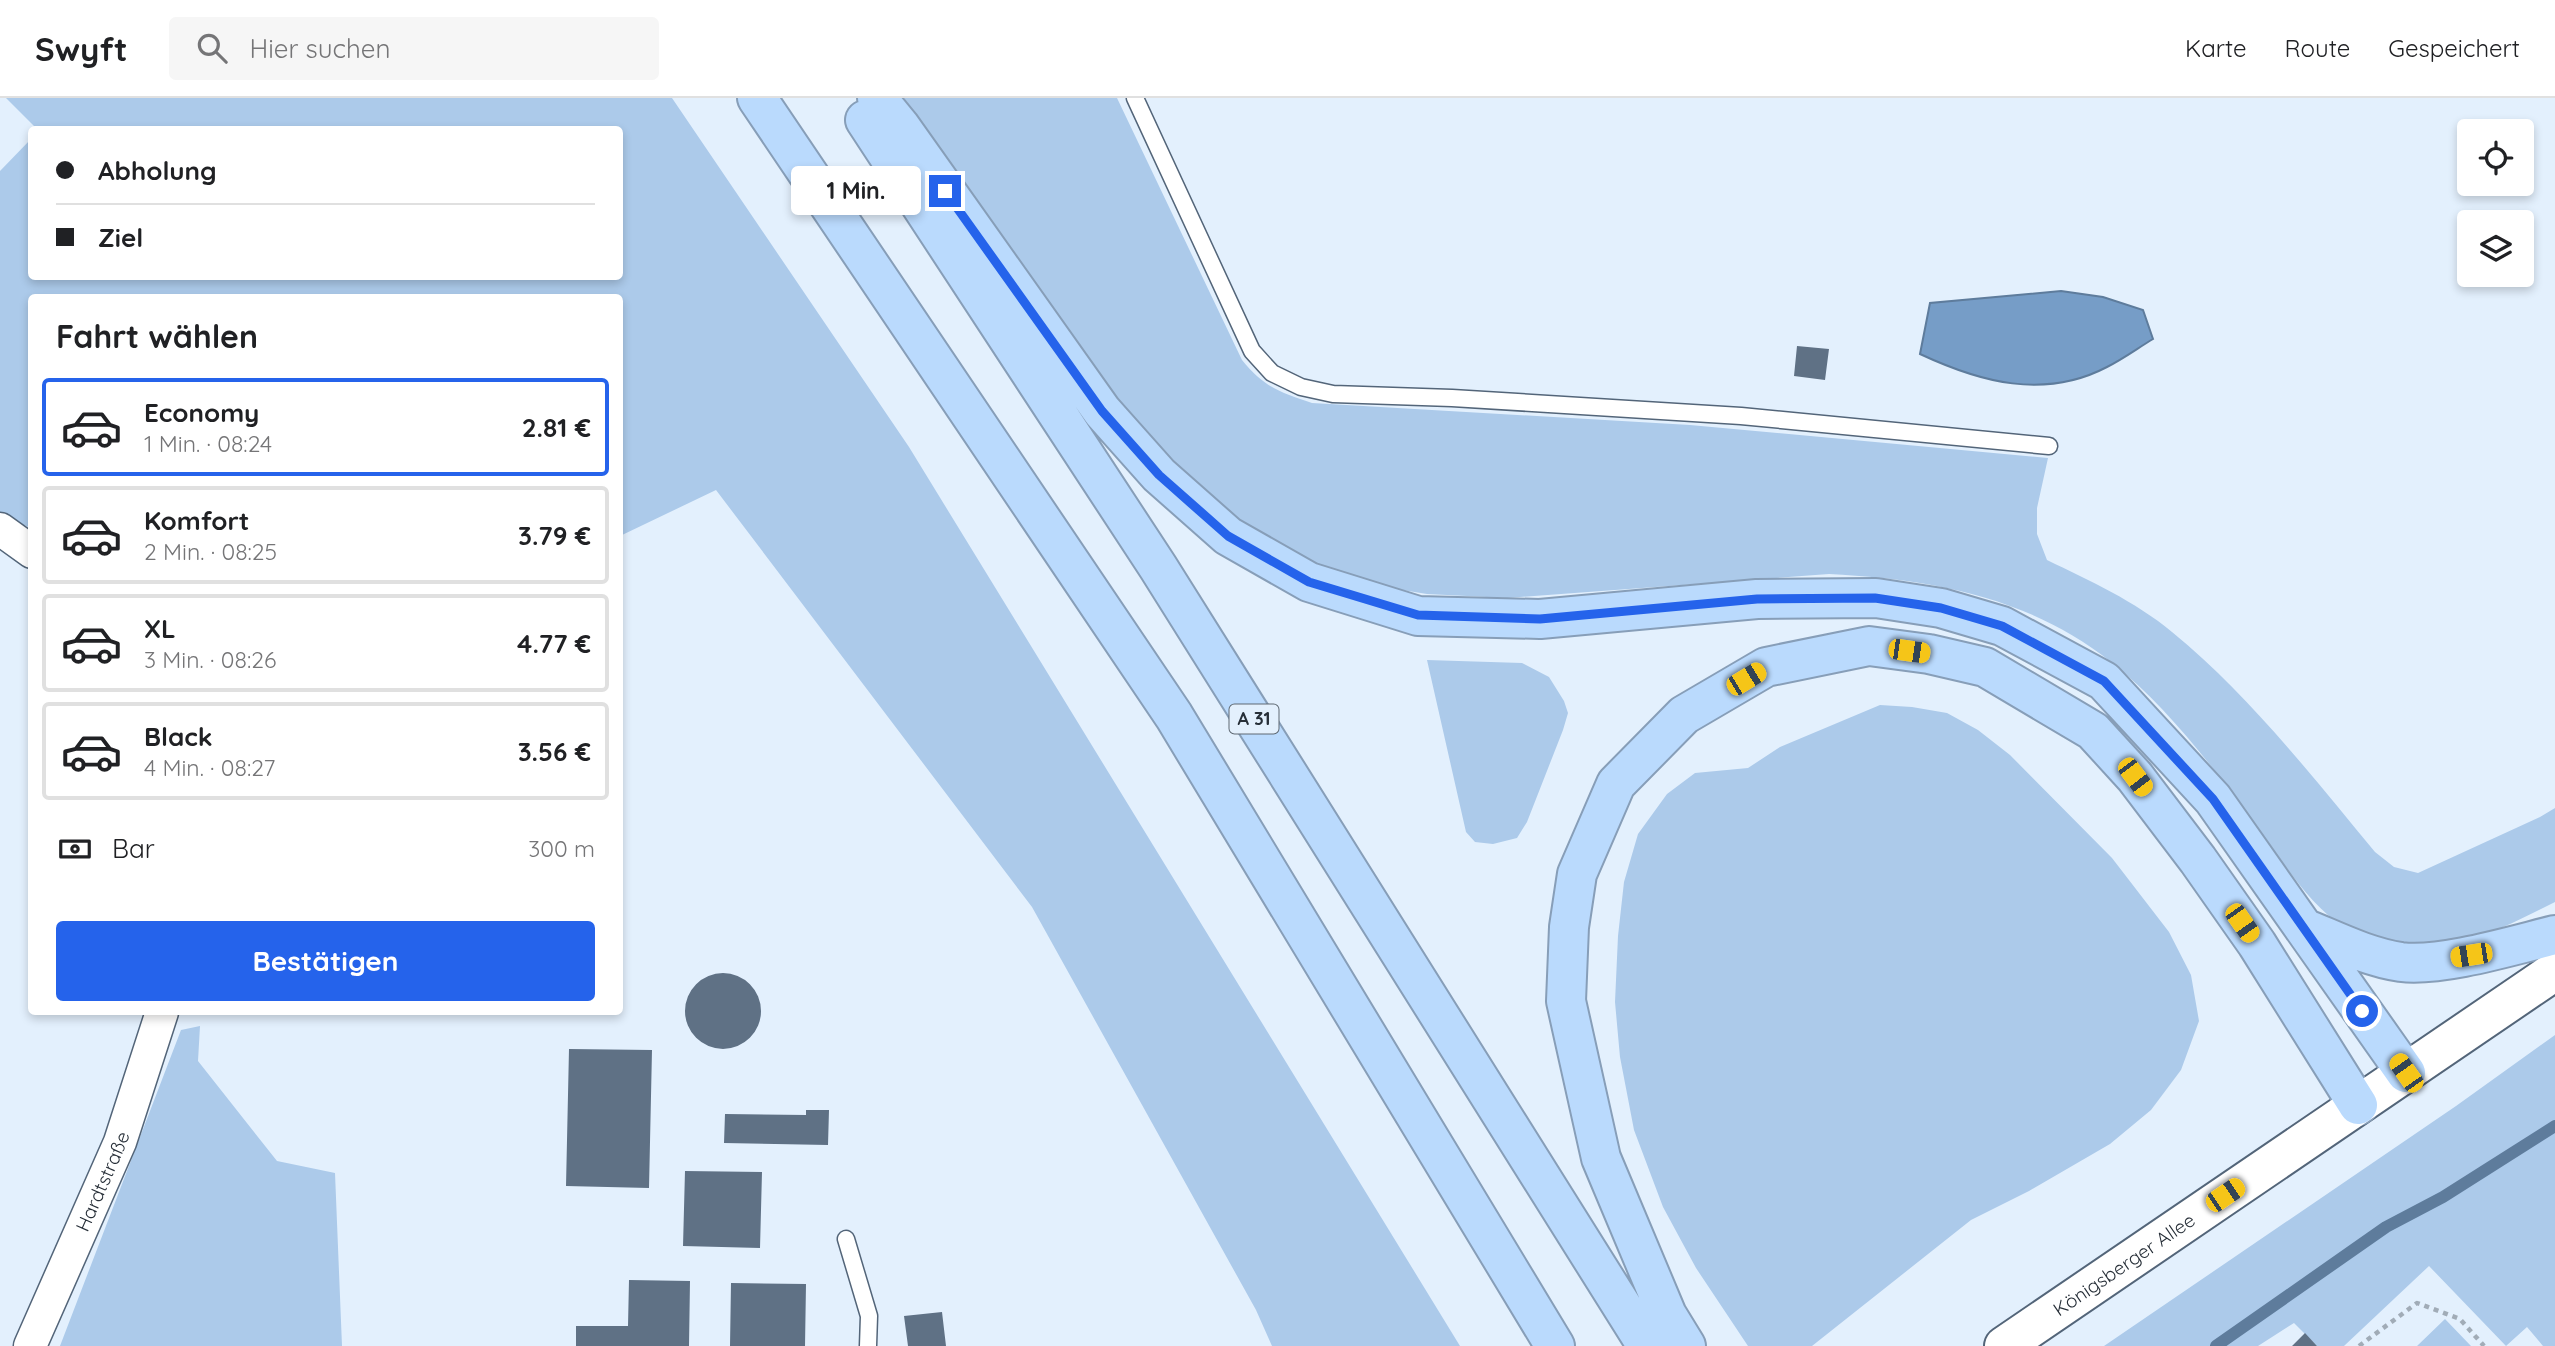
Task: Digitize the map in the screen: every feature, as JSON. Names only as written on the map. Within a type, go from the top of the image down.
[{"type":"highway","points":[[757,98],[1174,716],[1555,1346]]},
{"type":"highway","name":"A 31","points":[[850,98],[1158,567],[1647,1346]]},
{"type":"highway","points":[[877,98],[900,126],[1102,411],[1159,475],[1228,536],[1309,582],[1418,615],[1540,619],[1757,599],[1875,598],[1941,608],[2002,626],[2104,681],[2213,799],[2406,1073]]},
{"type":"highway","points":[[1686,1346],[1667,1315],[1601,1158],[1566,1001],[1569,927],[1577,874],[1616,784],[1684,715],[1766,667],[1869,646],[1928,654],[1985,667],[2093,731],[2135,777],[2198,859],[2257,944],[2358,1105]]},
{"type":"highway","points":[[2304,928],[2367,954],[2403,962],[2471,955],[2555,935]]},
{"type":"main road","name":"Königsberger Allee","points":[[2004,1346],[2555,971]]},
{"type":"street","points":[[0,529],[28,549]]},
{"type":"street","name":"Hardtstraße","points":[[30,1346],[120,1142],[161,1015]]},
{"type":"lane","points":[[1135,98],[1252,351],[1272,373],[1301,387],[1333,394],[1452,398],[1741,416],[2049,446]]},
{"type":"lane","points":[[846,1239],[869,1317],[868,1346]]},
{"type":"path","points":[[2359,1346],[2417,1303],[2460,1319],[2484,1346]]},
{"type":"shaded area","points":[[6,98],[672,98],[909,447],[1460,1346],[1272,1346],[1256,1310],[1032,907],[716,490],[623,535],[623,294],[28,294],[28,527],[0,515],[0,171],[28,142],[28,280],[623,280],[623,126],[34,126]]},
{"type":"shaded area","points":[[904,98],[1117,98],[1242,360],[1273,388],[1312,403],[1690,425],[2048,458],[2037,508],[2037,534],[2047,560],[2112,592],[2172,632],[2254,709],[2375,852],[2394,867],[2418,873],[2555,808],[2555,902],[2495,930],[2453,943],[2403,947],[2350,931],[2308,895],[2208,762],[2172,719],[2132,680],[2080,640],[2047,622],[2013,607],[1977,596],[1905,581],[1829,574],[1507,598],[1427,594],[1371,585],[1330,572],[1288,553],[1195,492],[1092,379]]},
{"type":"shaded area","points":[[2061,291],[2103,297],[2143,310],[2153,339],[2113,364],[2083,377],[2036,385],[1989,379],[1920,354],[1930,303]]},
{"type":"shaded area","points":[[1427,660],[1522,663],[1549,677],[1564,701],[1568,713],[1563,730],[1527,822],[1517,838],[1493,844],[1475,842],[1466,832]]},
{"type":"shaded area","points":[[1880,705],[1947,713],[1978,730],[2010,755],[2112,858],[2169,932],[2191,975],[2199,1021],[2181,1070],[2151,1110],[2110,1144],[2029,1191],[1971,1220],[1812,1346],[1748,1346],[1696,1268],[1663,1207],[1634,1130],[1620,1057],[1615,1002],[1624,882],[1638,834],[1667,794],[1695,773],[1748,768],[1780,747]]},
{"type":"shaded area","points":[[200,1026],[198,1061],[277,1161],[335,1173],[342,1346],[60,1346],[181,1030]]},
{"type":"shaded area","points":[[2555,1035],[2555,1346],[2543,1346],[2527,1327],[2506,1346],[2429,1266],[2344,1346],[2317,1346],[2294,1323],[2258,1346],[2104,1346],[2456,1106]]},
{"type":"shaded area","points":[[2445,1319],[2471,1346],[2417,1346]]},
{"type":"building","points":[[1797,346],[1829,349],[1825,380],[1794,376]]},
{"type":"building","points":[[723,973],[738,976],[750,984],[758,996],[761,1011],[758,1026],[750,1038],[738,1046],[723,1049],[708,1046],[696,1038],[688,1026],[685,1011],[688,996],[696,984],[708,976]]},
{"type":"building","points":[[569,1049],[652,1050],[649,1188],[566,1186]]},
{"type":"building","points":[[806,1110],[829,1110],[828,1145],[724,1143],[725,1114],[806,1115]]},
{"type":"building","points":[[685,1171],[762,1172],[760,1248],[683,1246]]},
{"type":"building","points":[[629,1280],[690,1281],[689,1346],[576,1346],[576,1326],[628,1326]]},
{"type":"building","points":[[731,1283],[806,1284],[805,1346],[730,1346]]},
{"type":"building","points":[[942,1312],[946,1346],[908,1346],[904,1316]]},
{"type":"building","points":[[2305,1333],[2317,1346],[2292,1346]]},
{"type":"waterway","points":[[2216,1346],[2386,1227],[2443,1197],[2555,1126]]},
{"type":"route","points":[[945,191],[1102,411],[1159,475],[1228,536],[1309,582],[1418,615],[1540,619],[1757,599],[1875,598],[1941,608],[2002,626],[2104,681],[2213,799],[2362,1011]]}]
